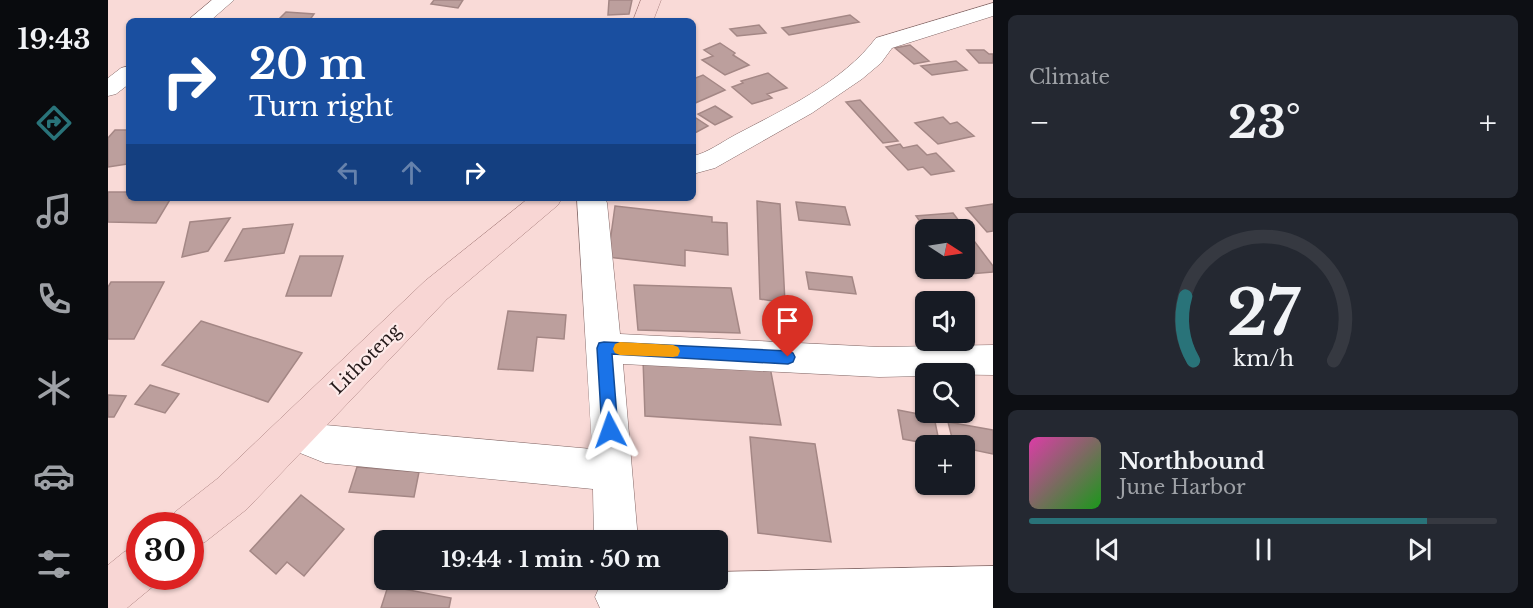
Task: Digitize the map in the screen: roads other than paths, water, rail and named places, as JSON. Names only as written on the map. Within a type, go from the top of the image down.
[{"type":"main road","points":[[644,18],[651,0]]},
{"type":"main road","name":"Lithoteng","points":[[204,517],[232,494],[436,290],[544,201]]},
{"type":"main road","points":[[108,594],[126,579]]},
{"type":"street","points":[[200,18],[224,0]]},
{"type":"street","points":[[696,164],[706,162],[822,96],[868,64],[880,52],[884,43],[993,8],[986,0]]},
{"type":"street","points":[[108,72],[126,69]]},
{"type":"street","points":[[108,89],[126,75]]},
{"type":"street","points":[[592,201],[616,530]]},
{"type":"street","points":[[604,348],[879,362],[993,360]]},
{"type":"street","points":[[294,432],[325,444],[613,471]]},
{"type":"street","points":[[618,595],[993,589]]}]
